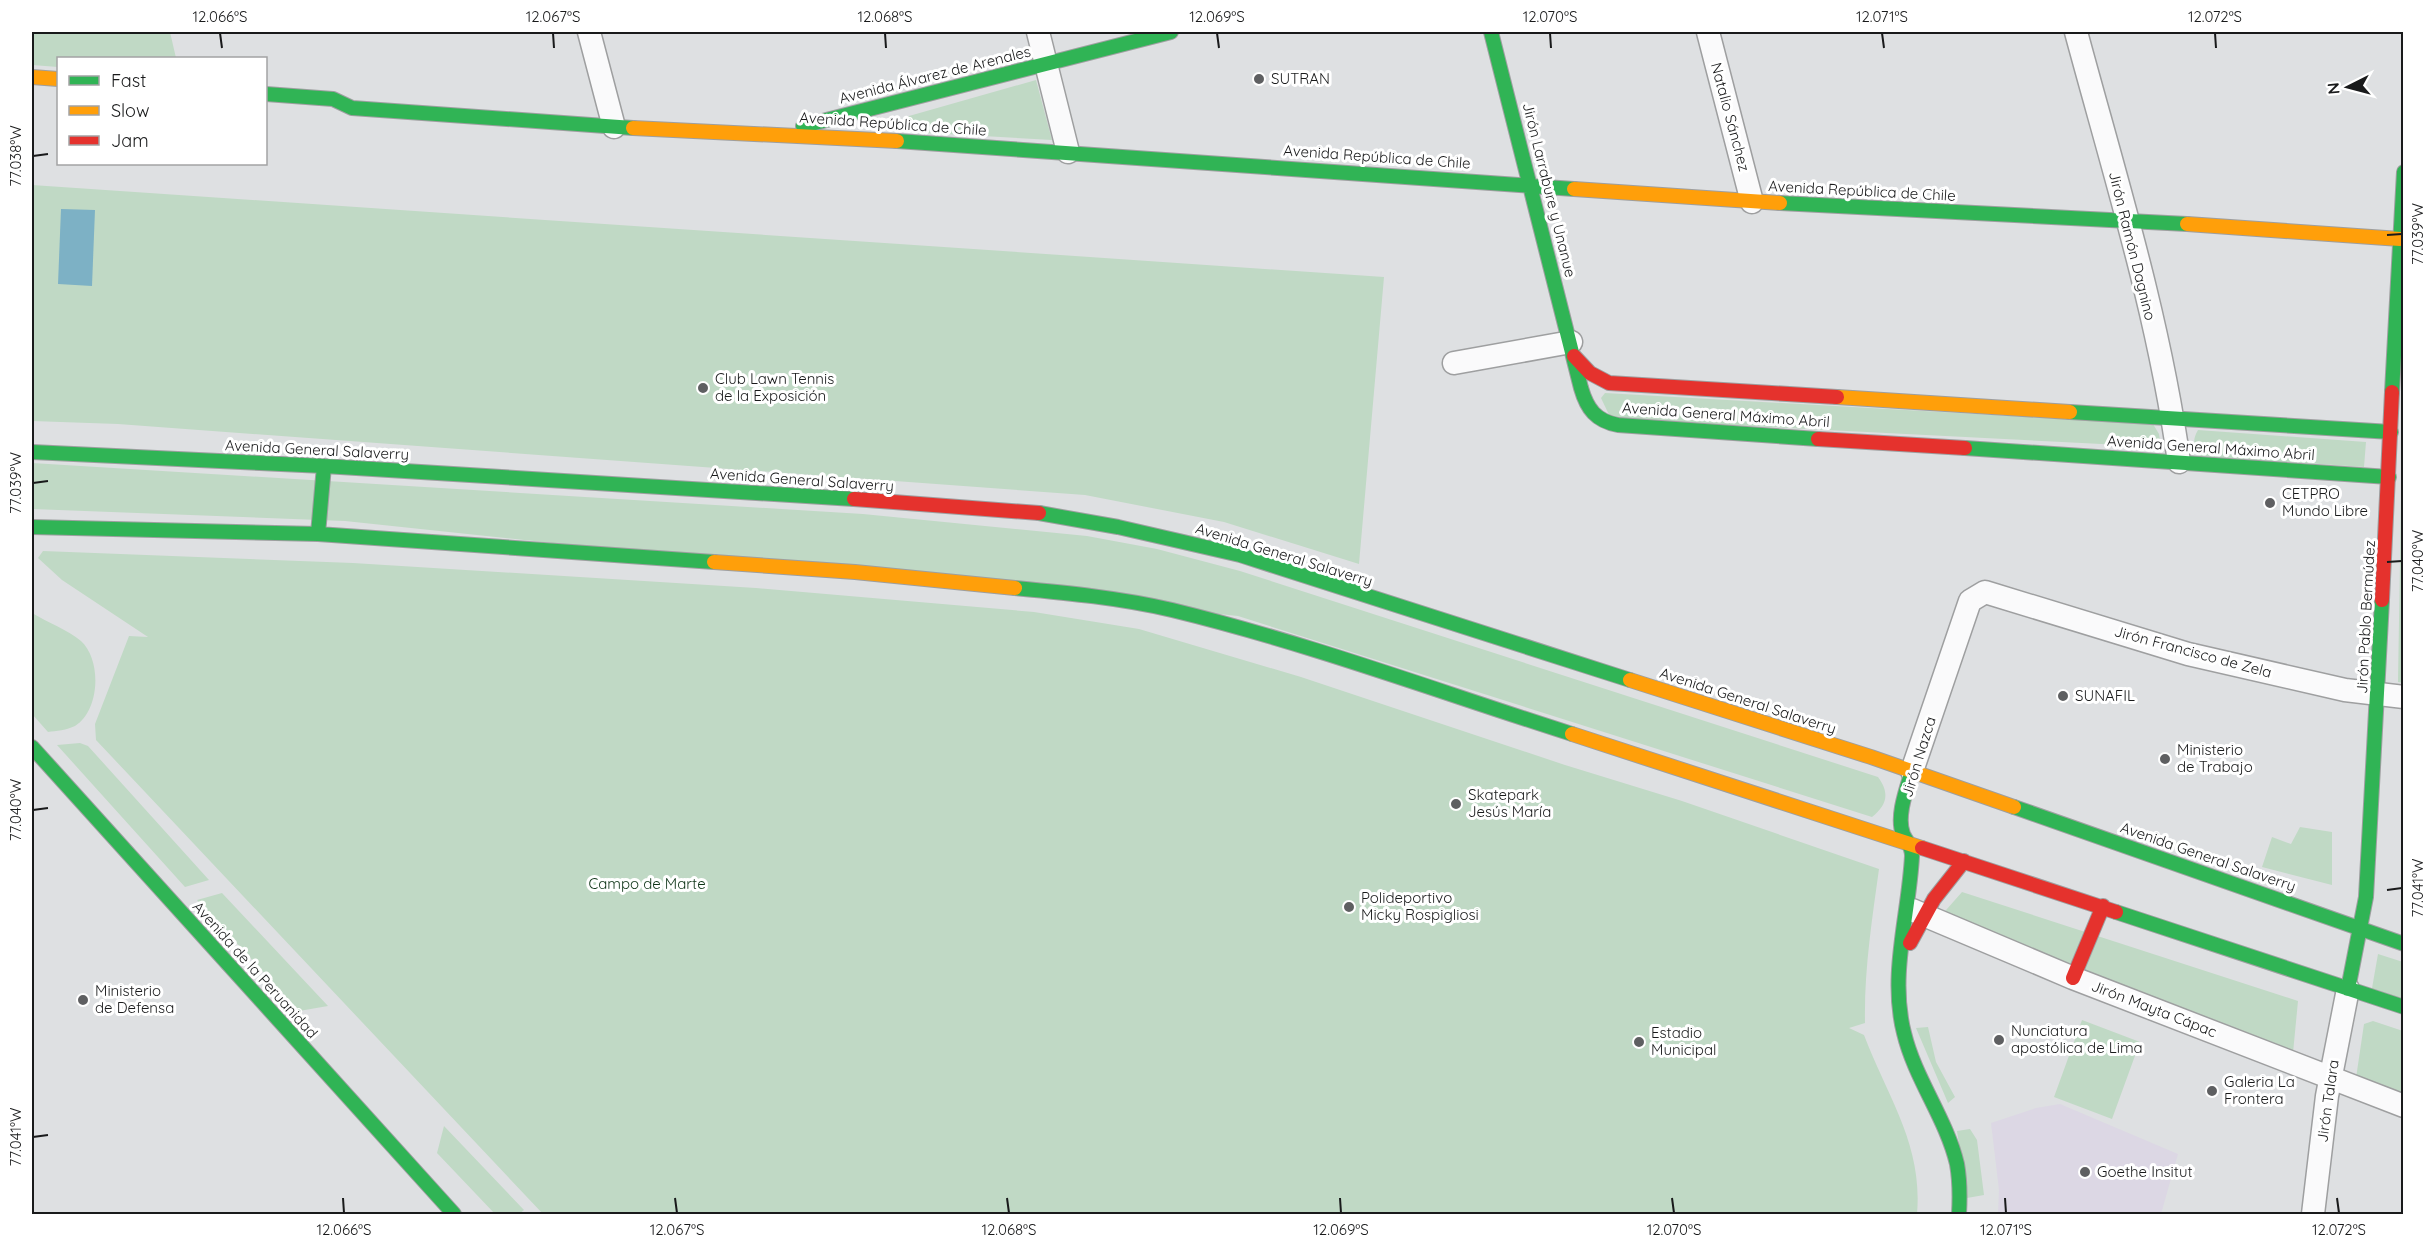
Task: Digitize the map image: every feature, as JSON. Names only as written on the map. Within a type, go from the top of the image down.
[{"type":"main road","name":"Avenida Álvarez de Arenales","points":[[776,133],[1172,32]]},
{"type":"main road","name":"Jirón Larrabure y Unanue","points":[[1491,32],[1573,349]]},
{"type":"main road","points":[[32,77],[57,79]]},
{"type":"main road","name":"Avenida República de Chile","points":[[267,94],[333,99],[352,108],[614,127],[776,133],[1752,202],[2127,220],[2400,239]]},
{"type":"main road","points":[[333,119],[352,108]]},
{"type":"main road","name":"Jirón Pablo Bermúdez","points":[[2348,989],[2366,897],[2391,432],[2399,362],[2403,172]]},
{"type":"main road","name":"Avenida General Máximo Abril","points":[[1573,349],[1590,373],[1609,383],[2391,432]]},
{"type":"main road","name":"Avenida General Máximo Abril","points":[[1573,349],[1587,406],[1595,417],[1610,424],[2389,477]]},
{"type":"main road","points":[[1609,383],[1600,399],[1604,417],[1610,424]]},
{"type":"main road","name":"Avenida General Salaverry","points":[[32,452],[324,466],[1022,510],[1118,527],[1240,555],[1912,771],[2403,944]]},
{"type":"main road","points":[[318,534],[324,466]]},
{"type":"main road","points":[[32,527],[318,534],[855,572],[1103,597],[1172,610],[1281,641],[2103,906],[2403,1006]]},
{"type":"main road","name":"Avenida de la Peruanidad","points":[[32,747],[454,1215]]},
{"type":"main road","name":"Jirón Nazca","points":[[1912,771],[1903,810],[1903,834],[1911,845],[1915,911],[1901,969],[1898,1001],[1904,1035],[1951,1139],[1958,1165],[1959,1215]]},
{"type":"main road","name":"Jirón Nazca","points":[[1915,911],[1964,861]]},
{"type":"main road","points":[[2073,978],[2103,906]]},
{"type":"street","points":[[589,32],[614,127]]},
{"type":"street","points":[[1038,32],[1068,152]]},
{"type":"street","name":"Natalio Sánchez","points":[[1708,32],[1752,202]]},
{"type":"street","name":"Jirón Ramón Dagnino","points":[[2076,32],[2127,220],[2173,419],[2179,462]]},
{"type":"street","points":[[1454,363],[1573,349]]},
{"type":"street","name":"Jirón Nazca","points":[[1912,771],[1970,601],[1985,592]]},
{"type":"street","name":"Jirón Francisco de Zela","points":[[1985,592],[2188,654],[2345,690],[2403,697]]},
{"type":"street","name":"Jirón Mayta Cápac","points":[[1915,911],[2073,978],[2403,1106]]},
{"type":"street","name":"Jirón Talara","points":[[2313,1215],[2330,1078],[2348,989]]},
{"type":"shaded area","name":"Goethe Insitut","points":[[2060,1104],[2178,1154],[2161,1214],[1998,1214],[1999,1190],[1991,1123],[2036,1108]]},
{"type":"green space","points":[[32,32],[170,32],[176,57],[57,57],[57,67],[32,65]]},
{"type":"green space","points":[[1036,80],[1052,140],[913,132],[905,125],[909,116]]},
{"type":"green space","name":"Club Lawn Tennis de la Exposición","points":[[32,185],[1384,277],[1359,564],[1224,522],[1085,495],[118,424],[32,421]]},
{"type":"green space","points":[[2404,376],[2403,683],[2398,682]]},
{"type":"green space","points":[[1605,393],[2153,424],[2159,434],[2161,447],[1611,419],[1601,398]]},
{"type":"green space","points":[[2198,430],[2366,442],[2364,467],[2198,456],[2194,443]]},
{"type":"green space","points":[[32,463],[863,514],[1087,536],[1157,549],[1240,571],[1878,777],[1884,788],[1885,798],[1881,808],[1872,817],[1238,616],[345,521],[32,509]]},
{"type":"green space","name":"Campo de Marte","points":[[43,551],[353,563],[756,588],[1034,612],[1139,629],[1301,677],[1565,765],[1682,801],[1879,869],[1867,965],[1865,1023],[1849,1028],[1864,1035],[1902,1122],[1915,1166],[1917,1214],[543,1214],[96,740],[95,724],[129,636],[148,637],[62,580],[38,558]]},
{"type":"green space","points":[[32,613],[76,637],[88,649],[95,672],[93,698],[83,719],[75,726],[48,732],[32,714]]},
{"type":"green space","points":[[80,743],[88,746],[209,880],[185,887],[57,745]]},
{"type":"green space","points":[[2300,827],[2332,832],[2332,885],[2262,867],[2272,837],[2291,844]]},
{"type":"green space","points":[[1962,892],[2298,1001],[2293,1053],[1939,918]]},
{"type":"green space","points":[[222,893],[328,1006],[299,1011],[197,900]]},
{"type":"green space","points":[[2378,954],[2403,962],[2403,1005],[2371,994]]},
{"type":"green space","points":[[2082,1020],[2140,1042],[2112,1119],[2054,1097]]},
{"type":"green space","points":[[2373,1021],[2403,1031],[2403,1096],[2356,1078],[2364,1024]]},
{"type":"green space","points":[[1928,1027],[1936,1062],[1955,1097],[1948,1103],[1916,1028]]},
{"type":"green space","points":[[444,1126],[524,1210],[519,1214],[495,1214],[437,1153]]},
{"type":"green space","points":[[1970,1129],[1977,1140],[1984,1195],[1967,1198],[1957,1131]]},
{"type":"water","points":[[61,209],[95,210],[92,286],[58,284]]},
{"type":"traffic: fast","points":[[803,126],[1171,32]]},
{"type":"traffic: fast","points":[[1491,32],[1581,388],[1586,402],[1594,413],[1618,425],[1818,439]]},
{"type":"traffic: fast","points":[[267,94],[333,99],[352,108],[633,128]]},
{"type":"traffic: fast","points":[[897,141],[1574,189]]},
{"type":"traffic: fast","points":[[2392,392],[2404,172]]},
{"type":"traffic: fast","points":[[1780,203],[2187,224]]},
{"type":"traffic: fast","points":[[2070,412],[2391,432]]},
{"type":"traffic: fast","points":[[1965,448],[2389,477]]},
{"type":"traffic: fast","points":[[32,452],[324,466],[854,499]]},
{"type":"traffic: fast","points":[[318,534],[324,466]]},
{"type":"traffic: fast","points":[[1039,513],[1118,527],[1240,555],[1630,680]]},
{"type":"traffic: fast","points":[[32,527],[318,534],[714,562]]},
{"type":"traffic: fast","points":[[1015,588],[1133,602],[1223,623],[1324,653],[1572,734]]},
{"type":"traffic: fast","points":[[2348,989],[2366,897],[2382,600]]},
{"type":"traffic: fast","points":[[32,747],[454,1214]]},
{"type":"traffic: fast","points":[[1912,771],[1903,802],[1901,819],[1903,834],[1912,856],[1899,967],[1900,1011],[1909,1050],[1946,1131],[1957,1164],[1960,1189],[1959,1214]]},
{"type":"traffic: fast","points":[[2014,807],[2404,944]]},
{"type":"traffic: fast","points":[[2116,912],[2404,1007]]},
{"type":"traffic: slow","points":[[32,77],[57,79]]},
{"type":"traffic: slow","points":[[633,128],[897,141]]},
{"type":"traffic: slow","points":[[1574,189],[1780,203]]},
{"type":"traffic: slow","points":[[2187,224],[2400,239]]},
{"type":"traffic: slow","points":[[1837,397],[2070,412]]},
{"type":"traffic: slow","points":[[714,562],[855,572],[1015,588]]},
{"type":"traffic: slow","points":[[1630,680],[1871,757],[2014,807]]},
{"type":"traffic: slow","points":[[1572,734],[1922,848]]},
{"type":"traffic: jam","points":[[1574,356],[1590,373],[1609,383],[1837,397]]},
{"type":"traffic: jam","points":[[2382,600],[2392,392]]},
{"type":"traffic: jam","points":[[1818,439],[1965,448]]},
{"type":"traffic: jam","points":[[854,499],[1039,513]]},
{"type":"traffic: jam","points":[[1922,848],[2116,912]]},
{"type":"traffic: jam","points":[[1910,943],[1934,899],[1964,861]]},
{"type":"traffic: jam","points":[[2073,978],[2103,906]]},
{"type":"place","name":"SUTRAN","points":[[1259,79]]},
{"type":"place","name":"Club Lawn Tennis de la Exposición","points":[[703,388]]},
{"type":"place","name":"CETPRO Mundo Libre","points":[[2270,503]]},
{"type":"place","name":"SUNAFIL","points":[[2063,696]]},
{"type":"place","name":"Ministerio de Trabajo","points":[[2165,759]]},
{"type":"place","name":"Skatepark Jesús María","points":[[1456,804]]},
{"type":"place","name":"Polideportivo Micky Rospigliosi","points":[[1349,907]]},
{"type":"place","name":"Ministerio de Defensa","points":[[83,1000]]},
{"type":"place","name":"Nunciatura apostólica de Lima","points":[[1999,1040]]},
{"type":"place","name":"Estadio Municipal","points":[[1639,1042]]},
{"type":"place","name":"Galeria La Frontera","points":[[2212,1091]]},
{"type":"place","name":"Goethe Insitut","points":[[2085,1172]]}]
